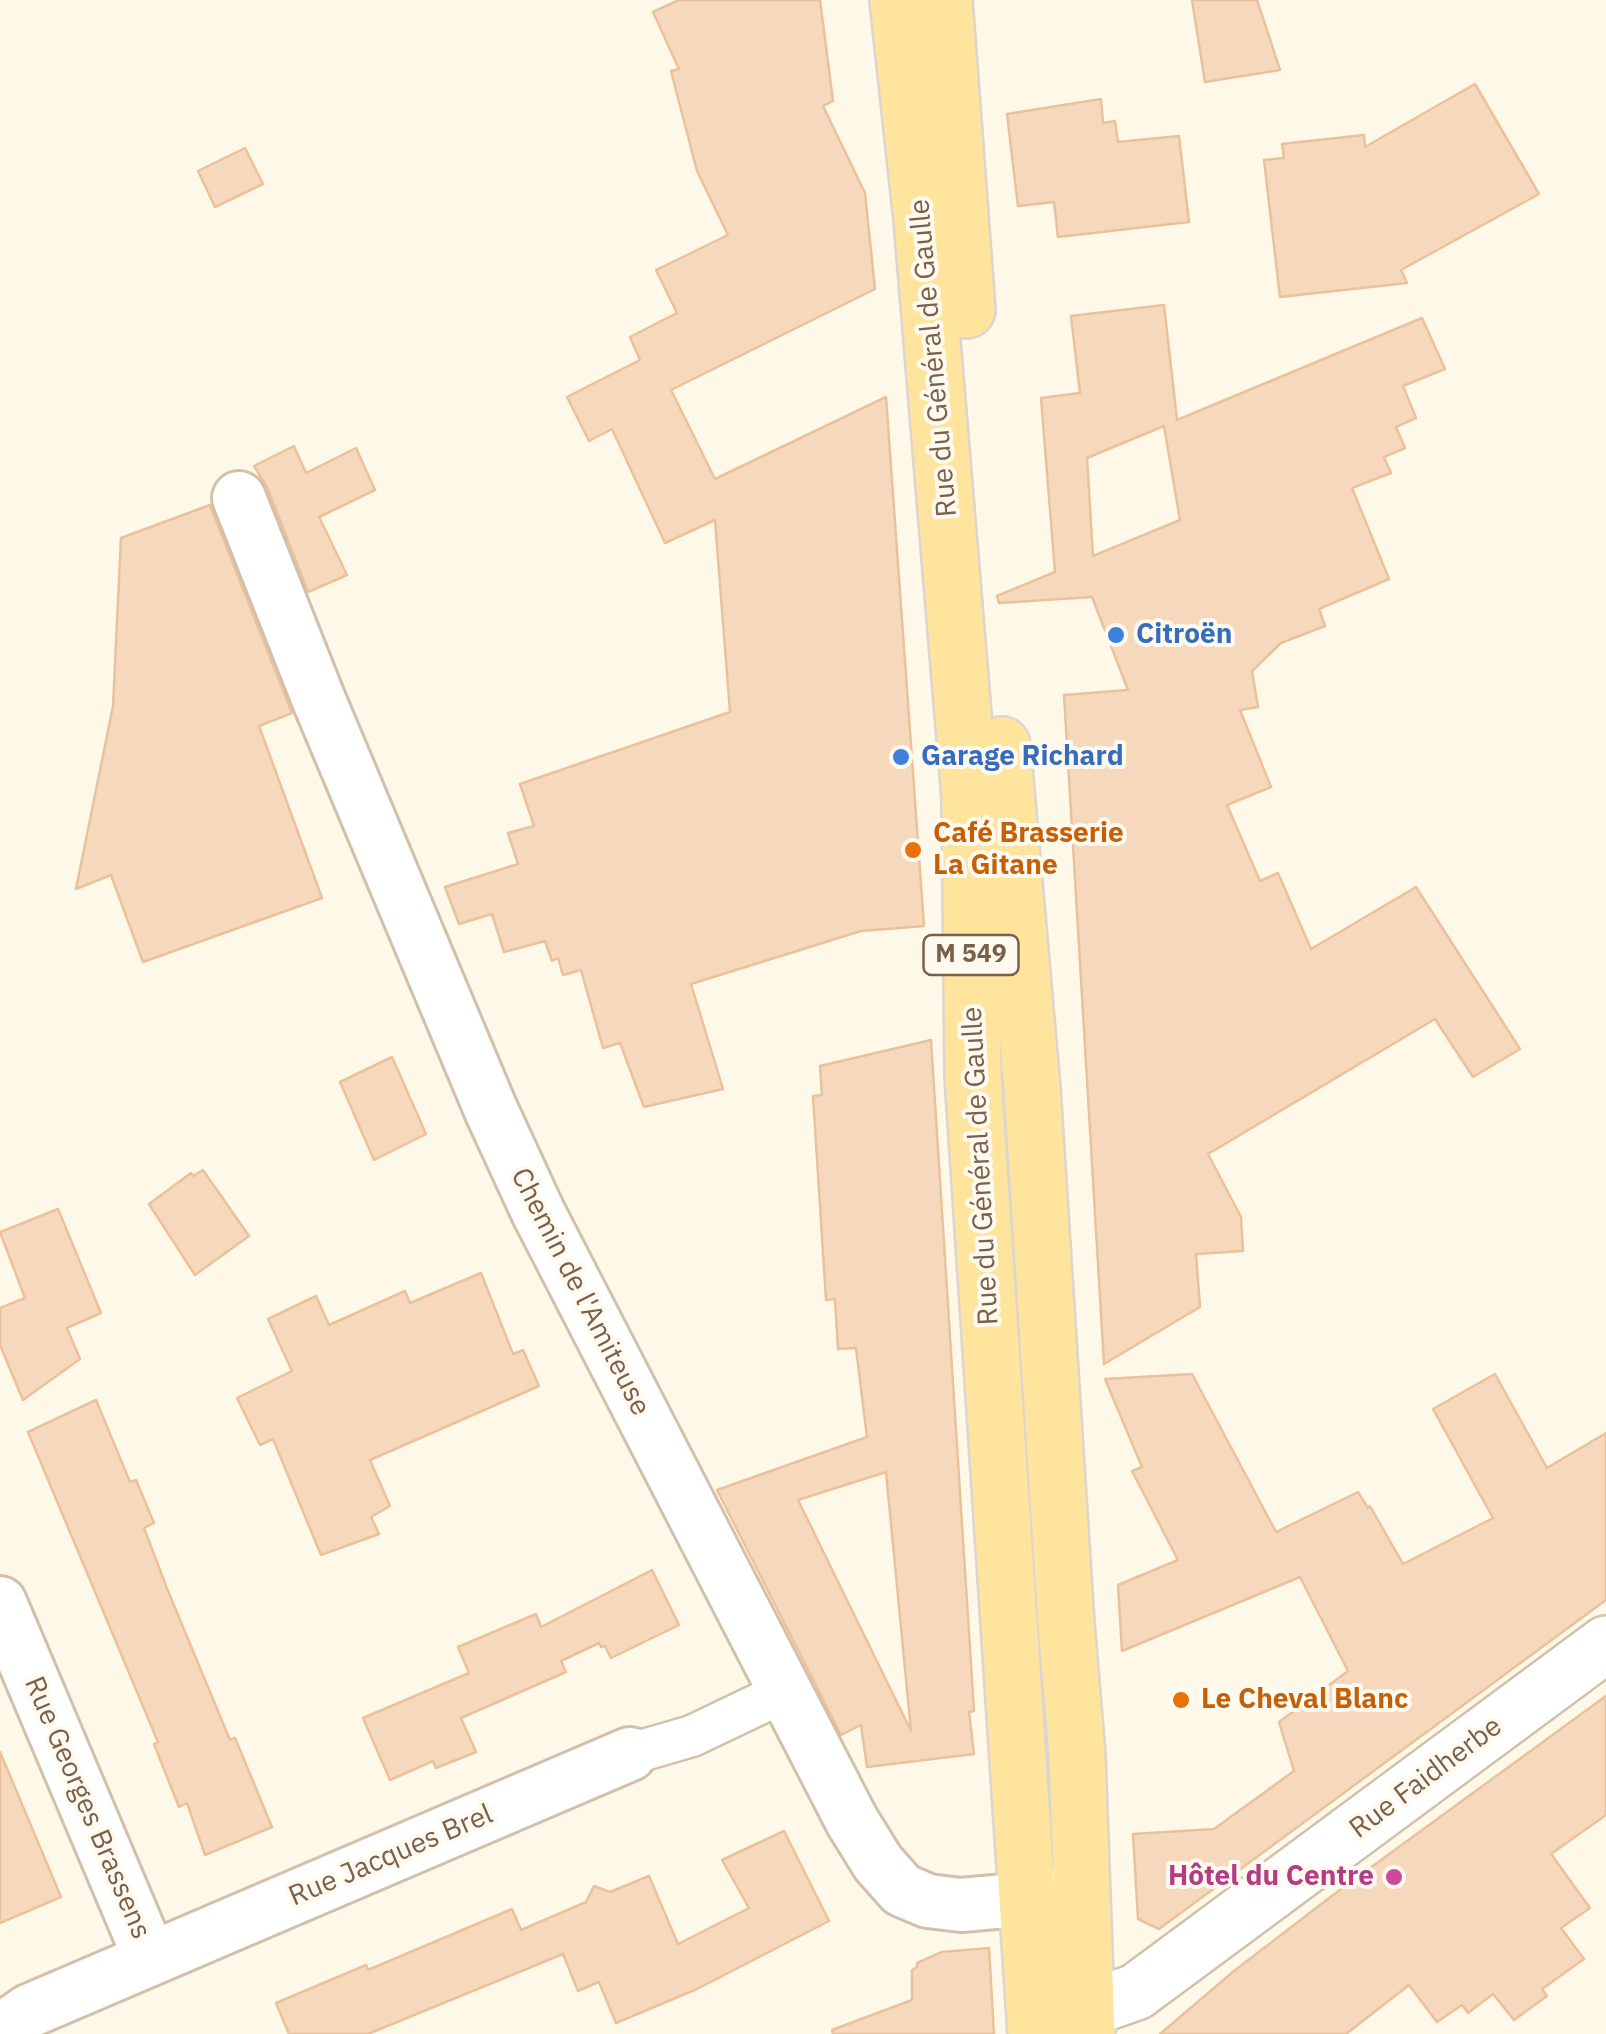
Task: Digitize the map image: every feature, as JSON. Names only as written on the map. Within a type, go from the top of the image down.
[{"type":"main road","name":"Rue du Général de Gaulle","points":[[930,3],[976,442],[1032,1088],[1084,1894],[1061,2023]]},
{"type":"main road","name":"Rue du Général de Gaulle","points":[[930,3],[922,220],[970,798],[973,1076],[1029,1900],[1061,2023]]},
{"type":"street","name":"Chemin de l'Amiteuse","points":[[239,498],[318,698],[497,1124],[546,1229],[852,1821],[878,1863],[902,1890],[928,1901],[961,1905],[1084,1894]]},
{"type":"street","name":"Rue Georges Brassens","points":[[0,1603],[150,1958]]},
{"type":"street","name":"Rue Faidherbe","points":[[1061,2023],[1136,1992],[1606,1644]]},
{"type":"street","name":"Rue Jacques Brel","points":[[6,2034],[29,2011],[630,1754],[692,1736],[784,1692]]},
{"type":"building","points":[[679,0],[820,0],[833,101],[823,106],[865,193],[875,289],[671,390],[715,479],[886,397],[924,926],[861,931],[691,984],[723,1089],[644,1107],[620,1043],[603,1048],[581,970],[563,975],[558,958],[552,961],[545,941],[504,952],[492,914],[459,924],[445,887],[518,864],[508,833],[534,826],[520,784],[730,712],[715,520],[665,543],[612,429],[589,441],[567,397],[640,360],[630,337],[677,313],[656,270],[728,235],[697,171],[671,71],[679,69],[653,12]]},
{"type":"building","points":[[1192,0],[1257,0],[1280,70],[1205,82]]},
{"type":"building","points":[[1475,84],[1539,194],[1401,270],[1407,283],[1280,297],[1264,160],[1284,158],[1282,144],[1364,135],[1365,147]]},
{"type":"building","points":[[1101,99],[1103,123],[1115,121],[1118,142],[1179,136],[1189,222],[1058,237],[1054,202],[1018,206],[1007,114]]},
{"type":"building","points":[[245,148],[263,184],[215,207],[198,171]]},
{"type":"building","points":[[1164,305],[1177,420],[1422,318],[1445,369],[1403,386],[1416,418],[1396,427],[1405,448],[1384,457],[1391,473],[1352,488],[1389,579],[1319,609],[1325,626],[1281,643],[1252,671],[1258,707],[1240,710],[1271,787],[1227,805],[1260,881],[1278,873],[1311,949],[1416,887],[1520,1049],[1473,1077],[1435,1019],[1208,1154],[1241,1217],[1243,1251],[1196,1254],[1200,1307],[1104,1364],[1064,695],[1128,690],[1092,597],[999,603],[997,596],[1055,572],[1041,398],[1080,393],[1071,316]],"holes":[[[1164,426],[1180,520],[1093,556],[1087,458]]]},
{"type":"building","points":[[294,446],[306,473],[356,448],[375,490],[319,517],[347,575],[308,592],[267,487],[254,466]]},
{"type":"building","points":[[210,505],[292,713],[259,726],[322,898],[143,962],[111,875],[76,889],[113,706],[121,538]]},
{"type":"building","points":[[931,1040],[974,1754],[867,1767],[861,1725],[841,1735],[717,1490],[867,1437],[856,1348],[838,1349],[835,1299],[826,1300],[813,1096],[822,1095],[820,1066]],"holes":[[[886,1472],[911,1731],[798,1500]]]},
{"type":"building","points":[[392,1057],[426,1134],[374,1160],[340,1082]]},
{"type":"building","points":[[203,1170],[249,1236],[195,1275],[149,1204],[191,1173],[193,1176]]},
{"type":"building","points":[[58,1209],[101,1313],[67,1328],[80,1359],[23,1400],[0,1345],[0,1308],[25,1298],[0,1232]]},
{"type":"building","points":[[481,1273],[513,1354],[523,1350],[539,1386],[370,1460],[390,1506],[371,1517],[379,1534],[321,1555],[273,1439],[260,1445],[237,1398],[292,1371],[268,1319],[316,1296],[329,1325],[405,1291],[410,1303]]},
{"type":"building","points":[[1192,1374],[1276,1532],[1358,1492],[1403,1564],[1493,1518],[1433,1409],[1495,1374],[1547,1468],[1606,1433],[1606,1600],[1159,1929],[1138,1919],[1133,1834],[1214,1829],[1294,1771],[1279,1722],[1348,1671],[1300,1577],[1122,1651],[1118,1585],[1178,1560],[1132,1471],[1142,1467],[1105,1379]]},
{"type":"building","points":[[96,1400],[130,1482],[136,1480],[154,1523],[144,1528],[168,1591],[230,1740],[235,1738],[272,1827],[205,1855],[187,1803],[179,1807],[154,1744],[158,1742],[28,1432]]},
{"type":"building","points":[[652,1570],[679,1625],[611,1658],[599,1643],[561,1661],[566,1672],[461,1718],[476,1752],[436,1768],[433,1761],[390,1780],[363,1718],[469,1673],[458,1647],[536,1614],[541,1627]]},
{"type":"building","points":[[1606,1696],[1606,1815],[1551,1854],[1590,1908],[1561,1928],[1584,1959],[1542,1989],[1547,1996],[1514,2020],[1493,1994],[1468,2013],[1462,2005],[1437,2022],[1409,1985],[1346,2034],[1160,2034],[1333,1895]]},
{"type":"building","points":[[0,1752],[61,1897],[0,1923]]},
{"type":"building","points":[[784,1831],[829,1921],[697,1989],[616,2023],[599,1982],[578,1991],[563,1954],[368,2034],[289,2034],[276,2003],[366,1965],[368,1970],[512,1909],[521,1930],[586,1902],[594,1886],[610,1892],[649,1876],[678,1944],[749,1908],[722,1860]]},
{"type":"building","points":[[989,1948],[994,2034],[833,2034],[832,2030],[912,2000],[912,1970],[917,1963],[942,1952]]},
{"type":"place","name":"Citroën","points":[[1116,635]]},
{"type":"place","name":"Garage Richard","points":[[901,757]]},
{"type":"place","name":"Café Brasserie La Gitane","points":[[913,850]]},
{"type":"place","name":"Le Cheval Blanc","points":[[1181,1700]]},
{"type":"place","name":"Hôtel du Centre","points":[[1394,1877]]}]
